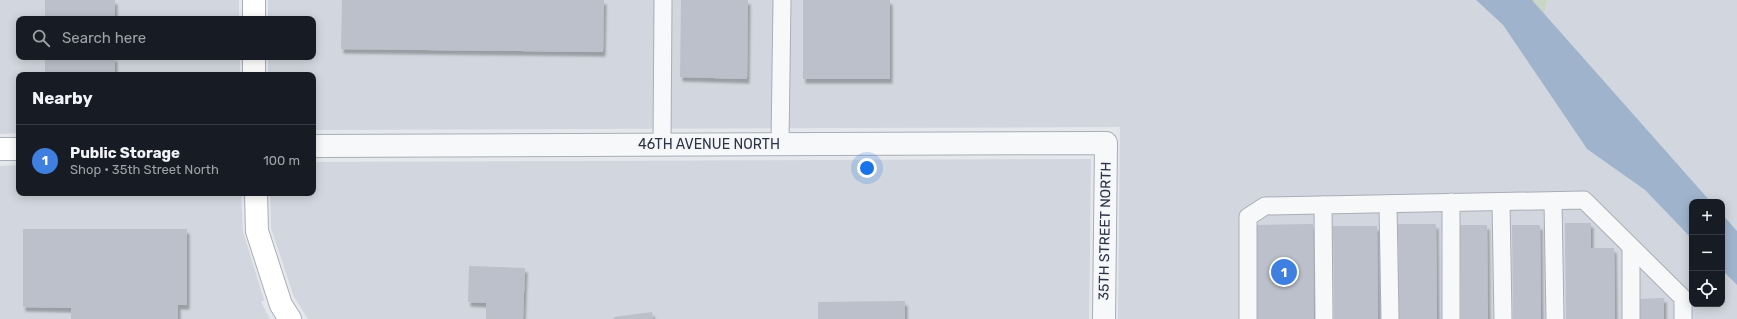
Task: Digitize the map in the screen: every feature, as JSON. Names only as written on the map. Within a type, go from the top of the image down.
[{"type":"street","points":[[254,0],[254,16]]},
{"type":"street","points":[[254,60],[254,72]]},
{"type":"street","name":"46TH AVENUE NORTH","points":[[316,146],[1106,143]]},
{"type":"street","name":"35TH STREET NORTH","points":[[1104,319],[1106,143]]},
{"type":"street","points":[[0,149],[16,149]]},
{"type":"street","points":[[256,196],[257,231],[286,312]]},
{"type":"lane","points":[[662,145],[663,0]]},
{"type":"lane","points":[[780,144],[782,0]]},
{"type":"lane","points":[[1248,319],[1248,217],[1265,206],[1584,200],[1683,298],[1683,319]]},
{"type":"lane","points":[[1553,201],[1555,319]]},
{"type":"lane","points":[[1451,202],[1451,319]]},
{"type":"lane","points":[[1501,202],[1503,319]]},
{"type":"lane","points":[[1388,204],[1390,319]]},
{"type":"lane","points":[[1323,205],[1324,319]]},
{"type":"lane","points":[[1631,248],[1631,319]]},
{"type":"shaded area","points":[[0,0],[239,0],[239,16],[16,16],[16,60],[240,60],[240,72],[16,72],[16,133],[0,134]]},
{"type":"shaded area","points":[[268,0],[1476,0],[1503,25],[1587,149],[1645,190],[1689,236],[1689,307],[1725,307],[1725,273],[1737,285],[1737,319],[1118,319],[1120,127],[316,130],[316,72],[268,72],[268,60],[316,60],[316,16],[268,16]]},
{"type":"shaded area","points":[[1547,0],[1737,0],[1737,231],[1725,217],[1725,199],[1708,199],[1544,14]]},
{"type":"shaded area","points":[[1091,159],[1089,319],[308,319],[294,297],[271,228],[270,196],[316,196],[316,162]]},
{"type":"shaded area","points":[[16,165],[16,196],[241,196],[243,232],[264,300],[261,302],[270,319],[0,319],[0,166]]},
{"type":"green space","points":[[1532,0],[1547,0],[1544,14]]},
{"type":"water","points":[[1476,0],[1532,0],[1708,199],[1689,199],[1689,236],[1645,190],[1587,149],[1503,25]]},
{"type":"water","points":[[1725,217],[1737,231],[1737,285],[1725,273]]},
{"type":"building","points":[[45,0],[115,0],[115,16],[45,16]]},
{"type":"building","points":[[342,0],[604,0],[603,52],[341,49]]},
{"type":"building","points":[[681,0],[748,0],[747,79],[680,77]]},
{"type":"building","points":[[803,0],[890,0],[890,79],[803,79]]},
{"type":"building","points":[[45,60],[115,60],[115,72],[45,72]]},
{"type":"building","points":[[1565,223],[1591,223],[1591,248],[1614,248],[1615,319],[1566,319]]},
{"type":"building","points":[[1313,224],[1314,319],[1255,319],[1254,225]]},
{"type":"building","points":[[1398,224],[1436,224],[1437,319],[1399,319]]},
{"type":"building","points":[[1460,225],[1487,225],[1488,319],[1461,319]]},
{"type":"building","points":[[1512,225],[1540,225],[1541,319],[1513,319]]},
{"type":"building","points":[[1333,226],[1377,226],[1378,319],[1334,319]]},
{"type":"building","points":[[23,229],[187,229],[187,305],[178,305],[178,319],[71,319],[71,308],[23,307]]},
{"type":"building","points":[[469,266],[525,268],[523,319],[486,319],[486,303],[468,302]]},
{"type":"building","points":[[1664,298],[1664,319],[1640,319],[1640,299]]},
{"type":"building","points":[[905,301],[905,319],[818,319],[818,302]]},
{"type":"building","points":[[652,312],[653,319],[614,319],[614,317]]},
{"type":"place","name":"Public Storage","points":[[1284,272]]}]
